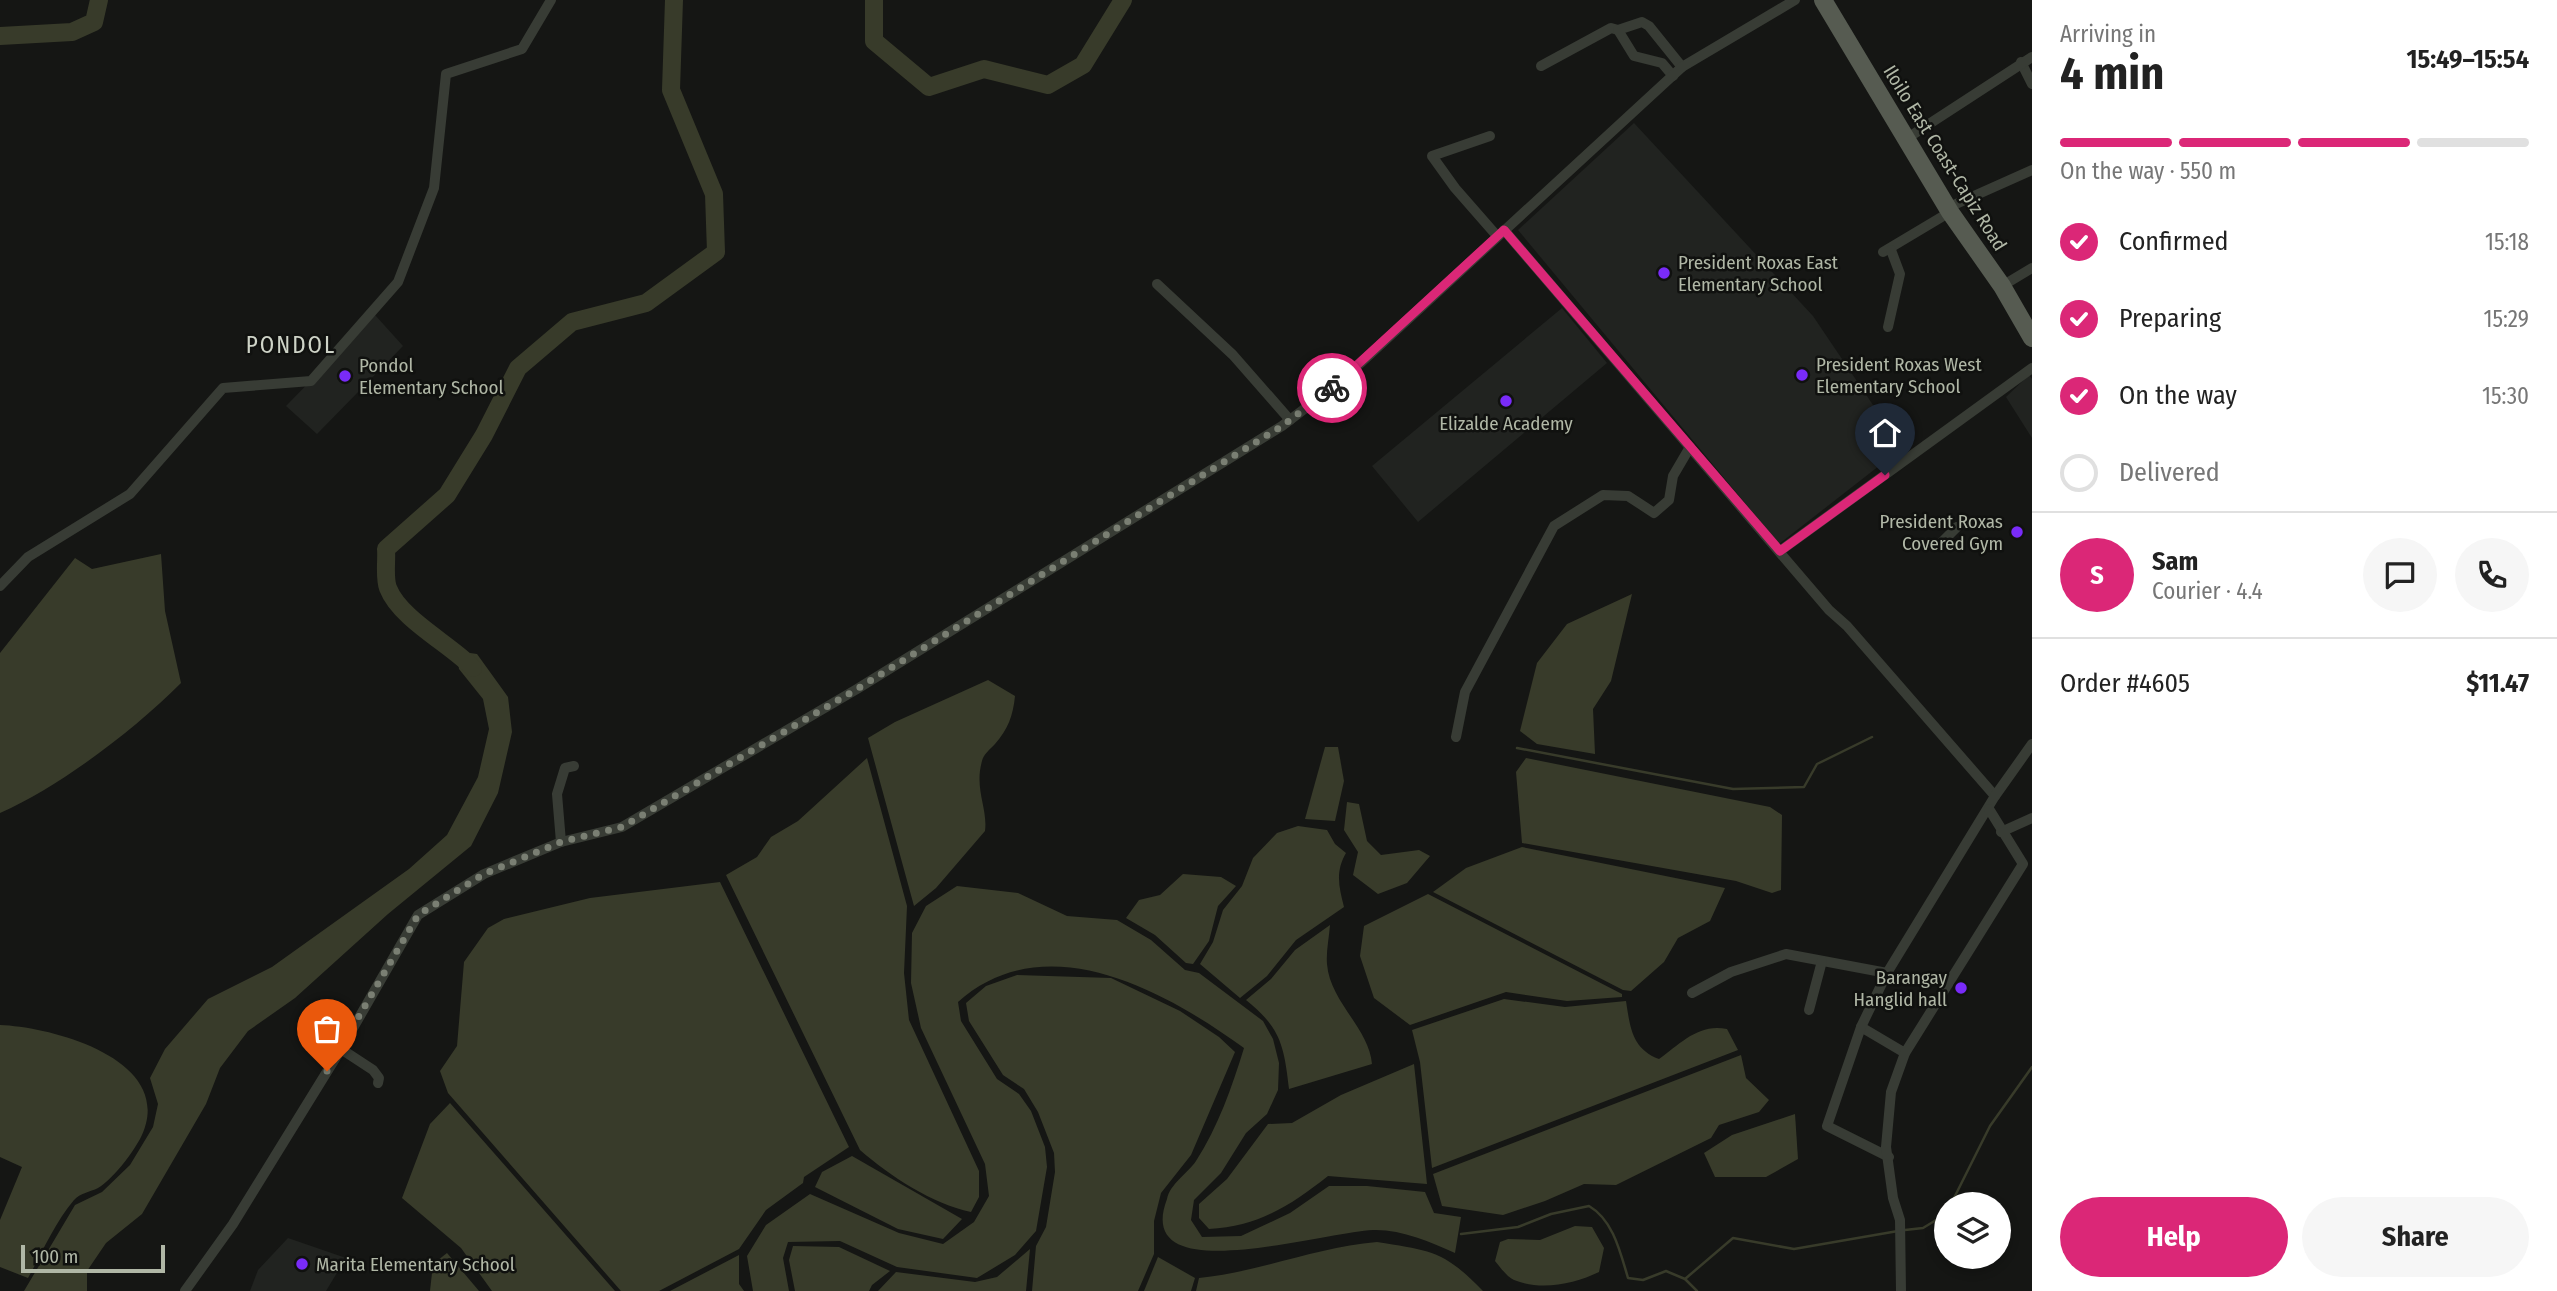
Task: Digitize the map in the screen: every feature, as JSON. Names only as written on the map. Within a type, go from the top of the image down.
[{"type":"main road","name":"Iloilo East Coast-Capiz Road","points":[[1823,0],[1949,210],[2002,286],[2032,338]]},
{"type":"street","points":[[0,586],[28,557],[130,494],[223,388],[311,381],[398,282],[434,188],[446,74],[522,50],[551,0]]},
{"type":"street","points":[[185,1291],[233,1224],[341,1049],[418,915],[484,874],[561,842],[622,827],[857,689],[1290,419],[1341,381],[1677,71],[1794,0]]},
{"type":"street","points":[[1541,66],[1611,28],[1618,30],[1642,22],[1649,26],[1677,71]]},
{"type":"street","points":[[1618,30],[1634,56],[1662,63],[1677,71]]},
{"type":"street","points":[[1906,139],[2027,59],[2032,84]]},
{"type":"street","points":[[1490,136],[1432,156],[1455,188],[1500,233],[1995,796]]},
{"type":"street","points":[[1888,327],[1900,274],[1887,251],[1949,210],[2032,170]]},
{"type":"street","points":[[2002,286],[2032,268]]},
{"type":"street","points":[[1157,284],[1233,355],[1290,419]]},
{"type":"street","points":[[1780,551],[2032,368]]},
{"type":"street","points":[[1456,737],[1465,692],[1554,526],[1603,495],[1628,496],[1654,513],[1669,499],[1673,476],[1690,447]]},
{"type":"street","points":[[1940,544],[1957,527]]},
{"type":"street","points":[[1889,1157],[1827,1126],[1861,1027],[1887,973],[1995,796],[2032,744]]},
{"type":"street","points":[[561,842],[557,794],[565,768],[574,766]]},
{"type":"street","points":[[1901,1291],[1902,1239],[1886,1147],[1891,1092],[1905,1053],[2023,864],[1989,809]]},
{"type":"street","points":[[2001,832],[2032,818]]},
{"type":"street","points":[[1692,993],[1731,972],[1786,954],[1887,973]]},
{"type":"street","points":[[1809,1010],[1822,961]]},
{"type":"street","points":[[1861,1027],[1905,1053]]},
{"type":"street","points":[[341,1049],[373,1070],[379,1078],[378,1083]]},
{"type":"shaded area","name":"President Roxas East Elementary School","points":[[1634,123],[1813,316],[1902,448],[1779,544],[1518,230]]},
{"type":"shaded area","name":"Elizalde Academy","points":[[1562,308],[1607,363],[1418,522],[1372,466]]},
{"type":"shaded area","name":"Pondol Elementary School","points":[[375,315],[403,346],[317,434],[286,406]]},
{"type":"shaded area","points":[[2029,375],[2032,379],[2032,438],[2006,397]]},
{"type":"shaded area","points":[[161,554],[165,611],[181,683],[96,756],[47,788],[0,813],[0,653],[75,558],[92,569]]},
{"type":"shaded area","points":[[1632,594],[1611,681],[1593,709],[1595,754],[1537,744],[1520,731],[1537,663],[1567,624]]},
{"type":"shaded area","points":[[456,651],[477,654],[508,697],[512,732],[498,793],[471,846],[388,914],[295,998],[248,1031],[220,1068],[206,1104],[142,1214],[106,1243],[87,1271],[87,1291],[24,1291],[75,1205],[102,1192],[130,1165],[153,1127],[158,1104],[150,1078],[165,1049],[208,999],[272,967],[409,869],[447,835],[478,777],[489,729],[483,699],[459,669]]},
{"type":"shaded area","points":[[988,680],[1015,696],[1007,727],[982,761],[980,789],[985,831],[936,888],[914,906],[868,738],[895,722]]},
{"type":"shaded area","points":[[1325,747],[1338,747],[1344,781],[1335,821],[1305,819]]},
{"type":"shaded area","points":[[867,758],[907,906],[904,973],[909,1020],[979,1171],[979,1197],[971,1212],[941,1203],[912,1188],[860,1150],[726,875],[757,857],[771,837],[798,821]]},
{"type":"shaded area","points":[[1526,758],[1770,807],[1782,815],[1781,890],[1772,893],[1736,881],[1522,843],[1516,772]]},
{"type":"shaded area","points":[[1347,802],[1359,804],[1367,841],[1381,855],[1419,850],[1430,856],[1407,883],[1378,894],[1353,875],[1358,852],[1344,830]]},
{"type":"shaded area","points":[[1298,826],[1327,830],[1335,844],[1346,853],[1339,873],[1344,907],[1296,940],[1267,976],[1240,998],[1200,964],[1213,942],[1223,910],[1242,886],[1253,858],[1277,833]]},
{"type":"shaded area","points":[[1522,847],[1725,888],[1710,921],[1678,938],[1664,962],[1631,991],[1623,990],[1433,892],[1466,868]]},
{"type":"shaded area","points":[[1183,874],[1221,877],[1236,886],[1218,906],[1209,941],[1193,964],[1186,963],[1155,935],[1126,918],[1139,900],[1160,895]]},
{"type":"shaded area","points":[[720,882],[849,1147],[804,1177],[803,1183],[766,1210],[739,1249],[659,1291],[621,1291],[448,1093],[440,1071],[457,1046],[464,962],[488,928],[504,919],[590,898]]},
{"type":"shaded area","points":[[957,886],[1018,893],[1067,916],[1117,920],[1151,940],[1185,970],[1199,973],[1263,1021],[1273,1039],[1279,1063],[1278,1090],[1267,1114],[1246,1133],[1221,1173],[1194,1200],[1191,1220],[1202,1237],[1241,1236],[1290,1213],[1329,1186],[1367,1186],[1425,1192],[1434,1213],[1461,1217],[1455,1253],[1415,1237],[1383,1230],[1236,1250],[1202,1250],[1177,1243],[1164,1227],[1167,1199],[1175,1184],[1196,1161],[1218,1121],[1244,1048],[1213,1026],[1142,988],[1104,974],[1066,967],[1029,968],[992,979],[958,1002],[961,1021],[997,1079],[1019,1094],[1031,1111],[1045,1147],[1047,1167],[1036,1231],[1015,1255],[977,1278],[897,1267],[840,1241],[788,1242],[783,1258],[789,1291],[753,1291],[747,1256],[766,1225],[810,1194],[899,1233],[943,1244],[974,1222],[989,1196],[985,1164],[921,1028],[911,983],[912,933],[926,906]]},
{"type":"shaded area","points":[[1428,894],[1622,994],[1622,997],[1567,1001],[1506,992],[1410,1025],[1374,998],[1360,956],[1364,926]]},
{"type":"shaded area","points":[[1330,925],[1327,959],[1330,978],[1364,1039],[1372,1064],[1289,1089],[1279,1039],[1267,1020],[1246,1000],[1271,979],[1295,950]]},
{"type":"shaded area","points":[[1017,975],[1111,978],[1180,1011],[1219,1037],[1235,1052],[1191,1155],[1161,1193],[1154,1221],[1154,1254],[1138,1291],[1032,1291],[1036,1246],[1046,1227],[1055,1172],[1054,1153],[1038,1112],[1024,1089],[1003,1075],[969,1021],[966,1003],[986,986]]},
{"type":"shaded area","points":[[1504,999],[1565,1007],[1626,1001],[1634,1036],[1643,1049],[1659,1059],[1691,1036],[1708,1029],[1727,1029],[1738,1050],[1432,1168],[1420,1062],[1412,1030]]},
{"type":"shaded area","points":[[0,1025],[23,1027],[79,1041],[105,1054],[128,1069],[143,1089],[148,1112],[140,1139],[127,1159],[104,1184],[74,1200],[55,1228],[28,1278],[0,1267],[0,1220],[22,1167],[0,1157]]},
{"type":"shaded area","points":[[1741,1055],[1746,1078],[1769,1100],[1759,1112],[1719,1125],[1711,1138],[1616,1185],[1584,1184],[1503,1215],[1442,1206],[1433,1174]]},
{"type":"shaded area","points":[[1414,1064],[1427,1184],[1328,1176],[1273,1213],[1243,1224],[1209,1229],[1199,1218],[1199,1204],[1227,1179],[1268,1124],[1292,1123],[1341,1095]]},
{"type":"shaded area","points":[[450,1103],[615,1291],[492,1291],[461,1248],[402,1198],[430,1124]]},
{"type":"shaded area","points":[[1795,1114],[1798,1159],[1766,1177],[1715,1177],[1704,1153],[1732,1135]]},
{"type":"shaded area","points":[[852,1156],[962,1219],[943,1239],[898,1229],[815,1187],[822,1172]]},
{"type":"shaded area","points":[[1575,1226],[1592,1227],[1604,1248],[1599,1272],[1568,1283],[1535,1285],[1511,1279],[1495,1261],[1500,1242],[1508,1239],[1540,1240]]},
{"type":"shaded area","name":"Marita Elementary School","points":[[288,1238],[346,1258],[326,1291],[250,1291],[258,1270]]},
{"type":"shaded area","points":[[1377,1242],[1436,1254],[1457,1267],[1483,1291],[1196,1291],[1199,1278]]},
{"type":"shaded area","points":[[793,1246],[839,1247],[890,1271],[872,1285],[869,1291],[795,1291],[789,1260]]},
{"type":"shaded area","points":[[1030,1249],[1026,1291],[878,1291],[896,1272],[975,1282],[997,1277]]},
{"type":"shaded area","points":[[447,1253],[479,1291],[430,1291],[433,1264]]},
{"type":"shaded area","points":[[739,1255],[739,1284],[744,1291],[670,1291]]},
{"type":"shaded area","points":[[1158,1257],[1195,1278],[1191,1291],[1144,1291]]},
{"type":"waterway","points":[[0,36],[72,32],[94,22],[99,0]]},
{"type":"waterway","points":[[473,668],[414,621],[394,599],[387,584],[386,549],[447,495],[484,435],[518,368],[572,322],[646,303],[716,252],[714,194],[671,90],[674,0]]},
{"type":"waterway","points":[[874,0],[874,41],[929,87],[984,69],[1048,85],[1083,65],[1123,0]]},
{"type":"waterway","points":[[1517,748],[1733,789],[1804,787],[1817,764],[1872,737]]},
{"type":"waterway","points":[[1957,1192],[1990,1126],[2032,1067]]},
{"type":"waterway","points":[[1461,1234],[1518,1227],[1551,1214],[1589,1206],[1610,1228],[1628,1278],[1643,1280],[1666,1271],[1685,1279],[1697,1291]]},
{"type":"waterway","points":[[1905,1230],[1923,1228],[1934,1221]]},
{"type":"waterway","points":[[1685,1279],[1733,1238],[1794,1249],[1898,1231]]},
{"type":"way so far","points":[[327,1071],[418,915],[484,874],[561,842],[622,827],[857,689],[1282,426],[1332,388]]},
{"type":"place","name":"President Roxas East Elementary School","points":[[1664,273]]},
{"type":"place","name":"President Roxas West Elementary School","points":[[1802,375]]},
{"type":"place","name":"Pondol Elementary School","points":[[345,376]]},
{"type":"place","name":"Elizalde Academy","points":[[1506,401]]},
{"type":"place","name":"President Roxas Covered Gym","points":[[2017,532]]},
{"type":"place","name":"Barangay Hanglid hall","points":[[1961,988]]},
{"type":"place","name":"Marita Elementary School","points":[[302,1264]]},
{"type":"district","name":"PONDOL","points":[[291,345]]},
{"type":"route","points":[[1332,388],[1504,230],[1780,551],[1885,475]]}]
